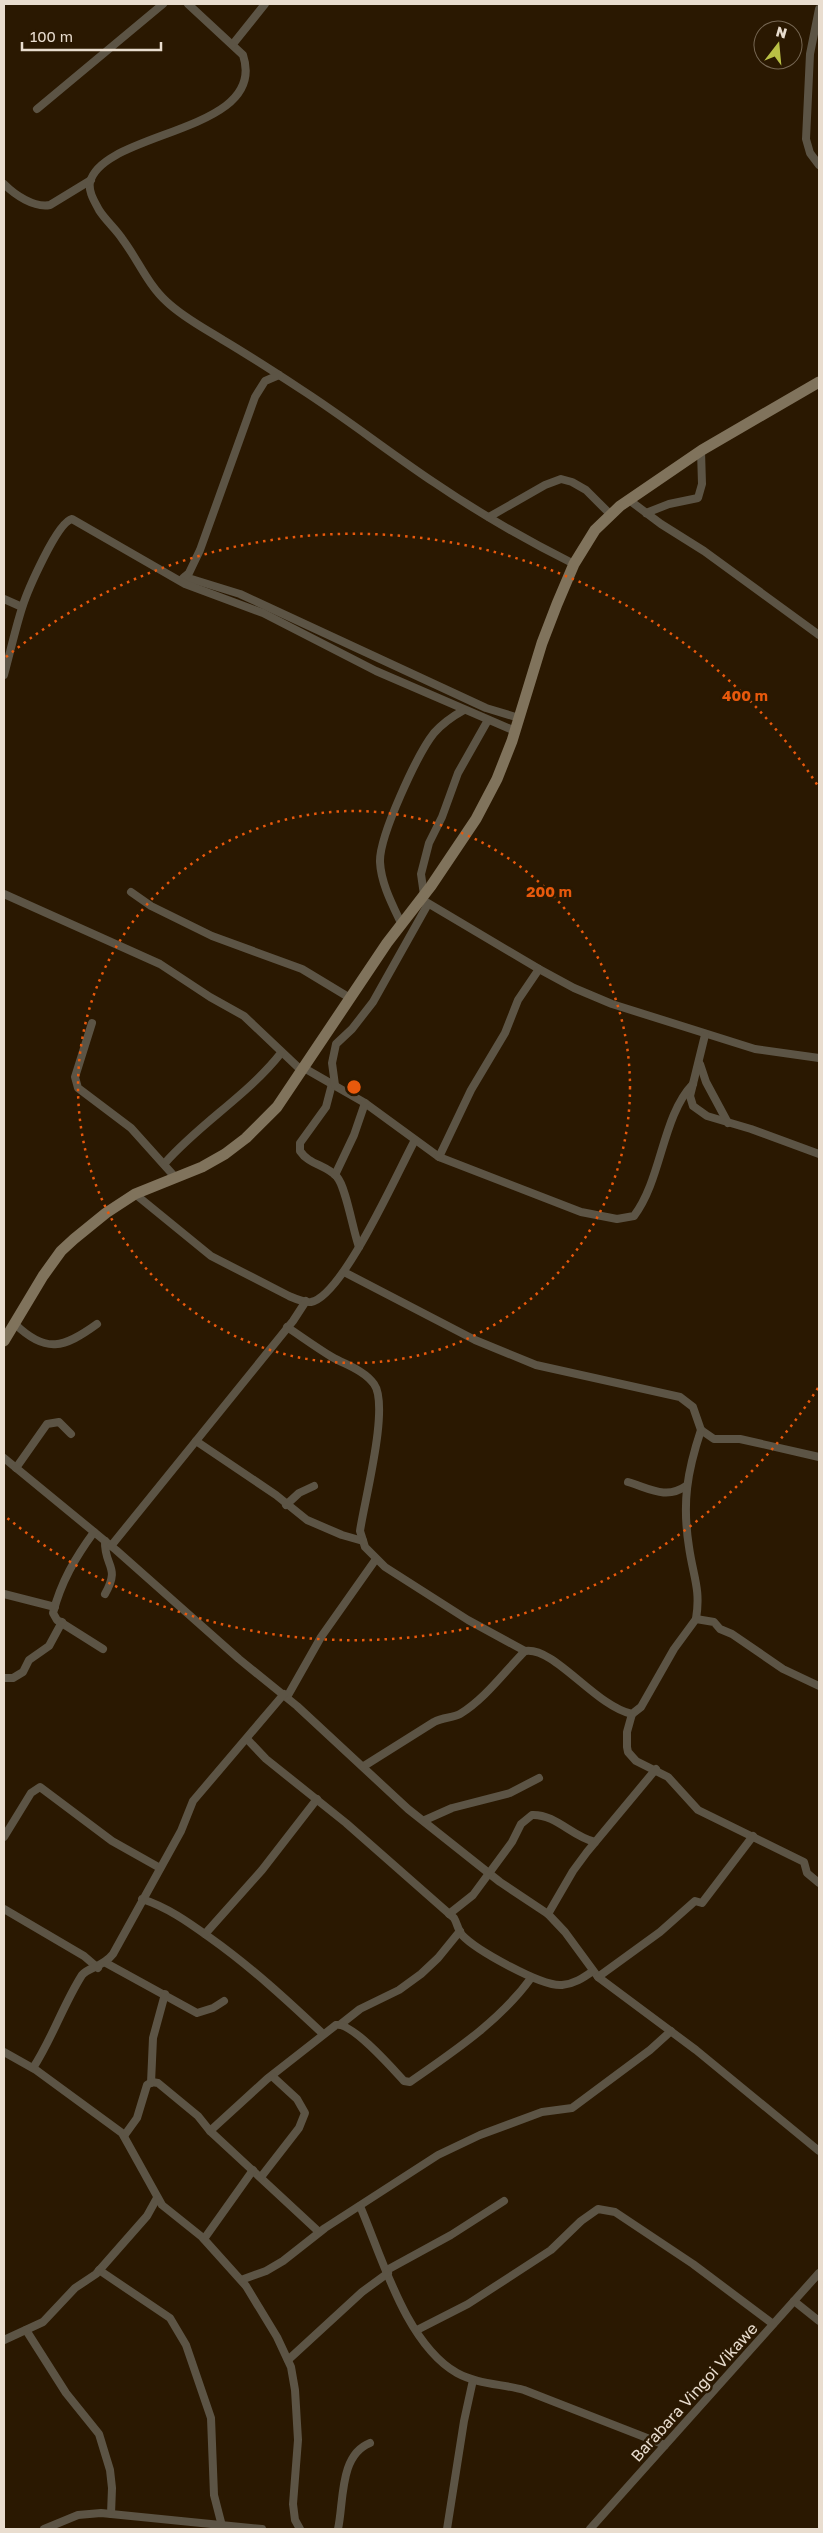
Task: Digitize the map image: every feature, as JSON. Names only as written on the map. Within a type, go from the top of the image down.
[{"type":"street","points":[[37,109],[164,4]]},
{"type":"street","points":[[4,184],[24,199],[43,207],[50,205],[91,180],[100,167],[115,158],[210,116],[228,106],[240,92],[246,80],[246,64],[243,55],[188,4]]},
{"type":"street","points":[[233,44],[266,4]]},
{"type":"street","points":[[819,9],[810,54],[806,138],[810,153],[819,165]]},
{"type":"street","points":[[91,180],[92,196],[100,211],[124,240],[153,286],[166,301],[186,318],[279,375],[436,483],[489,517],[530,542],[574,564]]},
{"type":"street","points":[[182,579],[211,523],[255,398],[265,381],[279,375]]},
{"type":"street","points":[[359,1247],[350,1220],[344,1192],[335,1175],[303,1156],[299,1146],[326,1108],[334,1084],[332,1063],[336,1044],[352,1029],[373,1002],[424,900],[476,819],[497,779],[515,731],[542,643],[574,564],[595,530],[610,514],[701,451],[819,382]]},
{"type":"street","points":[[646,513],[669,504],[698,498],[702,484],[701,451]]},
{"type":"street","points":[[489,517],[545,485],[561,479],[572,482],[586,490],[610,514]]},
{"type":"street","points":[[629,500],[704,551],[819,635]]},
{"type":"street","points":[[4,675],[22,607],[55,538],[70,520],[76,521],[182,579],[263,612],[376,671],[515,731]]},
{"type":"street","points":[[182,579],[240,594],[486,708],[519,718]]},
{"type":"street","points":[[4,599],[22,607]]},
{"type":"street","points":[[401,923],[382,877],[380,862],[384,835],[425,747],[443,723],[464,710]]},
{"type":"street","points":[[424,900],[421,874],[429,843],[442,818],[458,774],[488,720]]},
{"type":"street","points":[[131,892],[151,906],[212,936],[302,969],[350,998]]},
{"type":"street","points":[[4,894],[160,964],[210,998],[237,1011],[281,1053],[303,1069],[334,1084],[366,1103],[439,1157],[581,1212],[617,1219],[634,1216],[641,1208],[659,1164],[682,1098],[693,1084]]},
{"type":"street","points":[[4,1341],[61,1251],[106,1213],[135,1194],[202,1167],[246,1138],[277,1107],[401,923],[424,900]]},
{"type":"street","points":[[424,900],[539,969],[574,988],[612,1004],[705,1035],[755,1049],[819,1058]]},
{"type":"street","points":[[439,1157],[468,1097],[504,1033],[518,1000],[539,969]]},
{"type":"street","points":[[92,1023],[75,1076],[78,1088],[131,1128],[175,1177]]},
{"type":"street","points":[[705,1035],[690,1101],[693,1106],[707,1116],[819,1154]]},
{"type":"street","points":[[165,1164],[183,1143],[259,1079],[281,1053]]},
{"type":"street","points":[[699,1059],[706,1082],[728,1123]]},
{"type":"street","points":[[335,1175],[354,1135],[366,1103]]},
{"type":"street","points":[[135,1194],[211,1256],[257,1280],[306,1302],[319,1299],[344,1272],[415,1140]]},
{"type":"street","points":[[344,1272],[475,1340],[536,1365],[680,1397],[693,1407],[701,1430],[714,1439],[740,1439],[819,1456]]},
{"type":"street","points":[[105,1594],[113,1579],[113,1573],[105,1551],[108,1544],[196,1441],[306,1302]]},
{"type":"street","points":[[15,1324],[37,1342],[49,1345],[80,1337],[98,1324]]},
{"type":"street","points":[[287,1327],[331,1356],[364,1374],[375,1385],[379,1403],[378,1433],[360,1532],[365,1547],[376,1559],[400,1577],[459,1615],[525,1650],[546,1654],[610,1706],[632,1714]]},
{"type":"street","points":[[16,1468],[47,1424],[59,1422],[71,1434]]},
{"type":"street","points":[[701,1430],[690,1462],[686,1486],[685,1511],[689,1548],[699,1596],[696,1619],[674,1649],[641,1707],[632,1714],[627,1739],[628,1752],[636,1761],[656,1769],[668,1777],[698,1810],[804,1862],[807,1873],[819,1883]]},
{"type":"street","points":[[196,1441],[222,1457],[307,1520],[342,1535],[363,1541]]},
{"type":"street","points":[[4,1458],[94,1532],[239,1659],[286,1696],[364,1766],[408,1809],[425,1820],[488,1872],[548,1914],[596,1974],[671,2031],[819,2151]]},
{"type":"street","points":[[628,1482],[673,1494],[686,1486]]},
{"type":"street","points":[[286,1504],[299,1493],[314,1486]]},
{"type":"street","points":[[94,1532],[75,1558],[60,1589],[54,1616],[103,1649]]},
{"type":"street","points":[[33,2068],[44,2052],[84,1973],[106,1963],[181,1831],[193,1801],[286,1696],[320,1637],[376,1559]]},
{"type":"street","points":[[4,1594],[55,1607]]},
{"type":"street","points":[[696,1619],[714,1622],[720,1629],[732,1634],[783,1669],[819,1686]]},
{"type":"street","points":[[4,1678],[13,1678],[22,1672],[29,1660],[49,1646],[62,1622]]},
{"type":"street","points":[[364,1766],[434,1722],[444,1717],[458,1715],[478,1700],[525,1650]]},
{"type":"street","points":[[247,1739],[266,1759],[317,1799],[449,1914],[457,1923],[460,1931],[480,1948],[531,1978],[560,1986],[580,1981],[596,1974],[660,1932],[694,1901],[702,1903],[753,1836]]},
{"type":"street","points":[[548,1914],[573,1871],[656,1769]]},
{"type":"street","points":[[425,1820],[452,1808],[510,1793],[539,1778]]},
{"type":"street","points":[[4,1836],[31,1793],[40,1787],[112,1840],[160,1868]]},
{"type":"street","points":[[205,1934],[256,1877],[317,1799]]},
{"type":"street","points":[[449,1914],[473,1895],[488,1872],[507,1849],[522,1824],[532,1815],[552,1820],[575,1836],[595,1842]]},
{"type":"street","points":[[142,1899],[163,1907],[205,1934],[263,1978],[323,2034]]},
{"type":"street","points":[[4,1909],[84,1956],[98,1968]]},
{"type":"street","points":[[210,2132],[272,2076],[323,2034],[341,2024],[360,2009],[399,1990],[422,1974],[460,1931]]},
{"type":"street","points":[[106,1963],[197,2013],[213,2008],[224,2001]]},
{"type":"street","points":[[341,2024],[356,2034],[404,2080],[410,2082],[472,2036],[520,1994],[531,1978]]},
{"type":"street","points":[[124,2136],[136,2118],[148,2086],[151,2083],[153,2038],[164,1994]]},
{"type":"street","points":[[241,2280],[266,2271],[283,2261],[319,2232],[413,2170],[464,2142],[542,2112],[572,2108],[650,2050],[671,2031]]},
{"type":"street","points":[[4,2052],[33,2068],[105,2119],[124,2136],[157,2198],[204,2239],[241,2280],[277,2337],[288,2360],[295,2390],[298,2440],[293,2504],[295,2520],[300,2529]]},
{"type":"street","points":[[261,2177],[299,2128],[304,2113],[296,2099],[272,2076]]},
{"type":"street","points":[[151,2083],[158,2083],[168,2090],[198,2116],[210,2132],[319,2232]]},
{"type":"street","points":[[204,2239],[253,2170]]},
{"type":"street","points":[[4,2340],[43,2322],[75,2288],[99,2270],[147,2216],[157,2198]]},
{"type":"street","points":[[288,2360],[362,2292],[387,2272],[451,2235],[504,2201]]},
{"type":"street","points":[[360,2206],[396,2298],[434,2354],[446,2366],[473,2380],[503,2384],[524,2390],[664,2445]]},
{"type":"street","points":[[417,2330],[468,2304],[551,2250],[581,2221],[598,2209],[615,2212],[693,2264],[773,2324]]},
{"type":"street","points":[[99,2270],[170,2318],[186,2344],[211,2418],[213,2485],[222,2526]]},
{"type":"street","name":"Barabara Vingoi Vikawe","points":[[590,2529],[819,2273]]},
{"type":"street","points":[[794,2301],[819,2321]]},
{"type":"street","points":[[26,2330],[66,2393],[99,2434],[110,2470],[112,2488],[111,2514]]},
{"type":"street","points":[[447,2529],[464,2421],[473,2380]]},
{"type":"street","points":[[338,2529],[348,2466],[360,2448],[370,2443]]},
{"type":"street","points":[[44,2529],[78,2515],[111,2514],[262,2529]]}]
